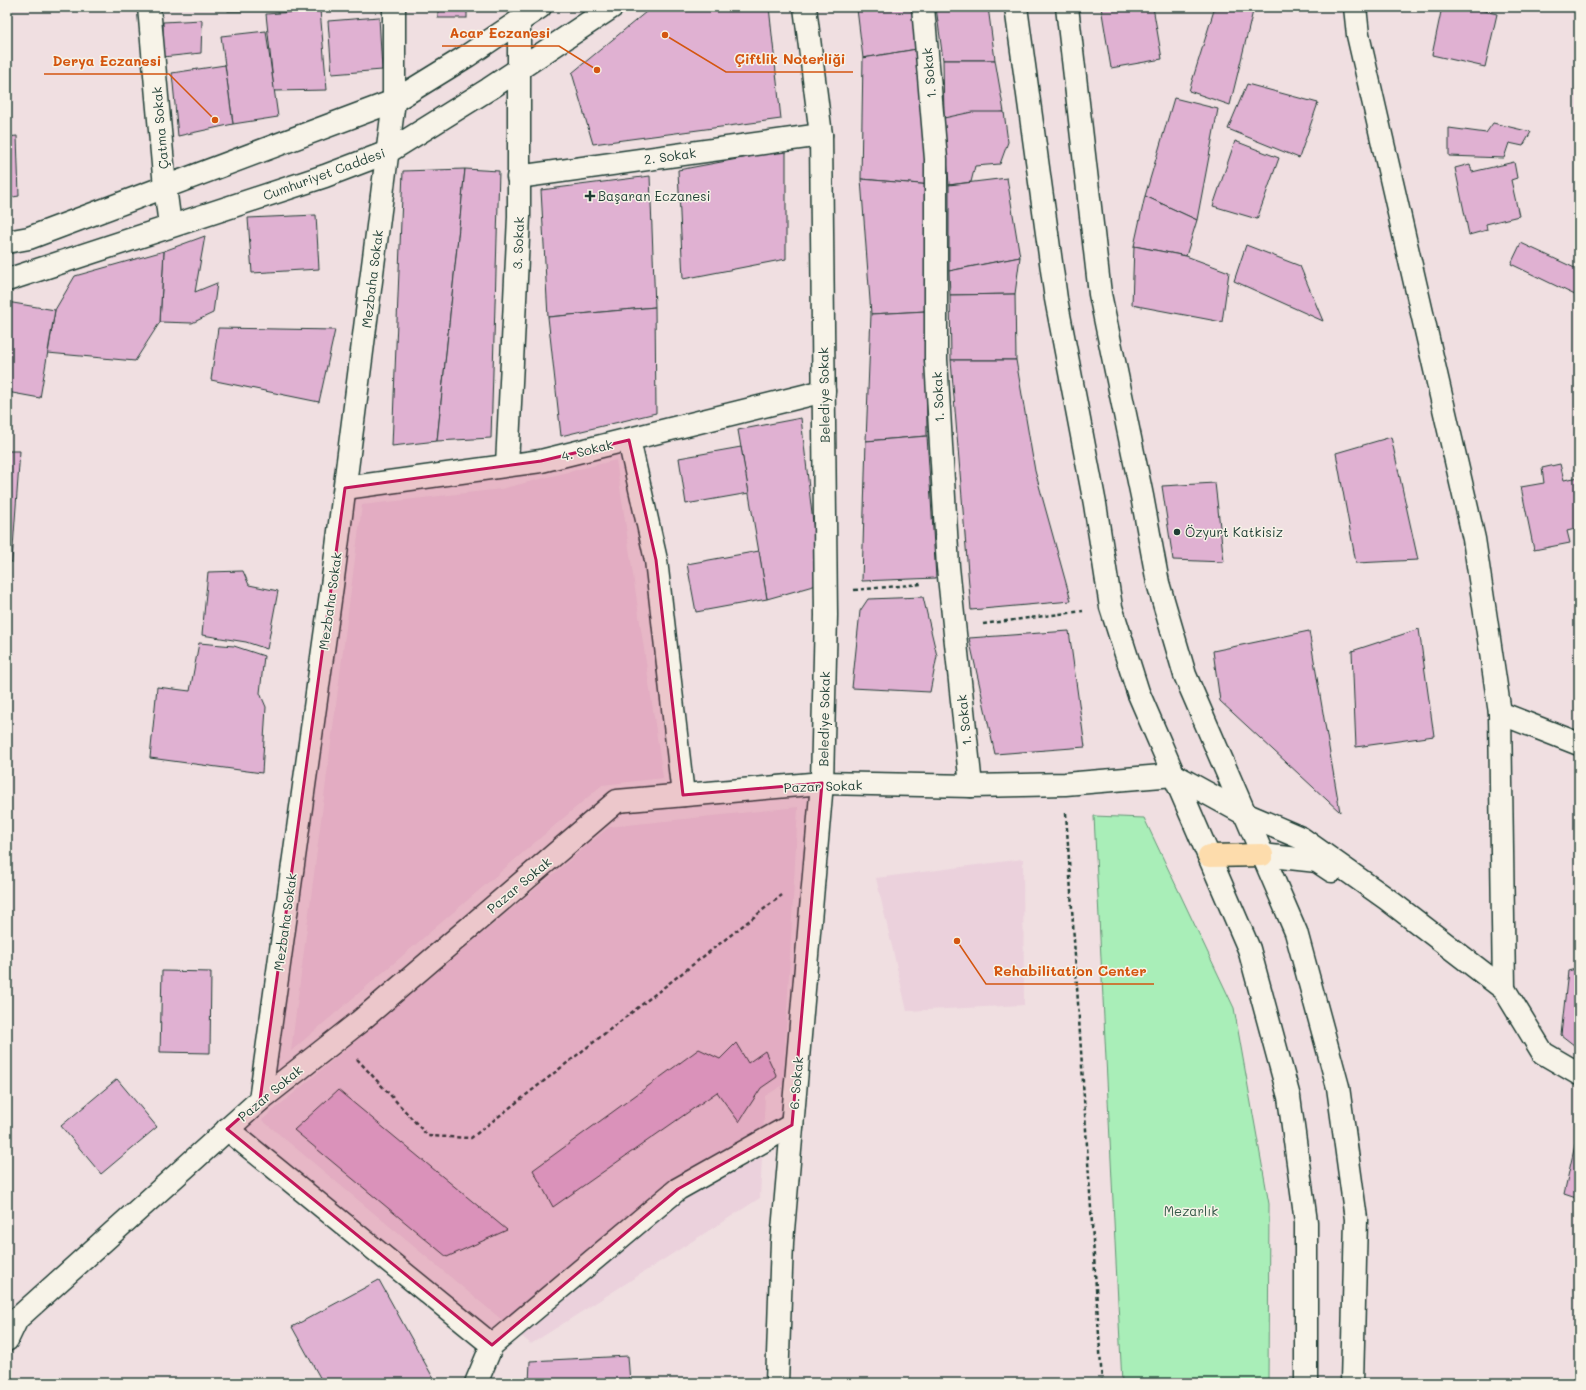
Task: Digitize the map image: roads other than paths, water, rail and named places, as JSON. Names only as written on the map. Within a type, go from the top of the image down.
[{"type":"main road","points":[[1209,856],[1262,855]]},
{"type":"street","name":"Çatma Sokak","points":[[149,7],[165,188],[170,225]]},
{"type":"street","name":"Mezbaha Sokak","points":[[260,1100],[345,488],[388,152],[394,101],[394,7]]},
{"type":"street","points":[[7,242],[29,238],[394,101],[540,7]]},
{"type":"street","name":"Cumhuriyet Caddesi","points":[[7,280],[170,225],[325,176],[388,152],[519,69],[612,7]]},
{"type":"street","name":"Belediye Sokak","points":[[805,7],[821,135],[826,592],[822,783]]},
{"type":"street","name":"1. Sokak","points":[[923,7],[936,159],[936,359],[950,581],[971,786]]},
{"type":"street","points":[[1016,7],[1056,299],[1095,504],[1112,607],[1138,692],[1249,949],[1289,1097],[1306,1222],[1306,1383]]},
{"type":"street","points":[[1067,7],[1100,294],[1142,496],[1158,583],[1185,675],[1296,932],[1338,1087],[1356,1219],[1352,1383]]},
{"type":"street","points":[[1355,7],[1358,35],[1474,539],[1500,713],[1504,989]]},
{"type":"street","name":"3. Sokak","points":[[508,465],[519,217],[519,21]]},
{"type":"street","name":"2. Sokak","points":[[518,177],[821,135]]},
{"type":"street","name":"4. Sokak","points":[[345,488],[541,461],[824,391]]},
{"type":"street","points":[[629,440],[656,560],[683,795]]},
{"type":"street","points":[[1500,713],[1579,744]]},
{"type":"street","points":[[1174,775],[1245,814],[1301,838],[1387,899],[1504,989],[1543,1053],[1579,1074]]},
{"type":"street","name":"Pazar Sokak","points":[[7,1340],[16,1319],[227,1129],[617,801],[822,783],[971,786],[1064,784],[1174,775]]},
{"type":"street","name":"6. Sokak","points":[[777,1383],[782,1242],[822,783]]},
{"type":"street","points":[[1262,855],[1317,861],[1504,989]]},
{"type":"street","points":[[476,1383],[492,1345],[678,1189],[792,1125]]},
{"type":"street","points":[[227,1129],[492,1345]]},
{"type":"place","name":"Çiftlik Noterliği","points":[[665,35]]},
{"type":"place","name":"Acar Eczanesi","points":[[597,70]]},
{"type":"place","name":"Derya Eczanesi","points":[[215,120]]},
{"type":"place","name":"Başaran Eczanesi","points":[[590,196]]},
{"type":"place","name":"Özyurt Katkisiz","points":[[1177,532]]},
{"type":"place","name":"Rehabilitation Center","points":[[957,941]]},
{"type":"park label","name":"Mezarlık","points":[[1191,1211]]}]
